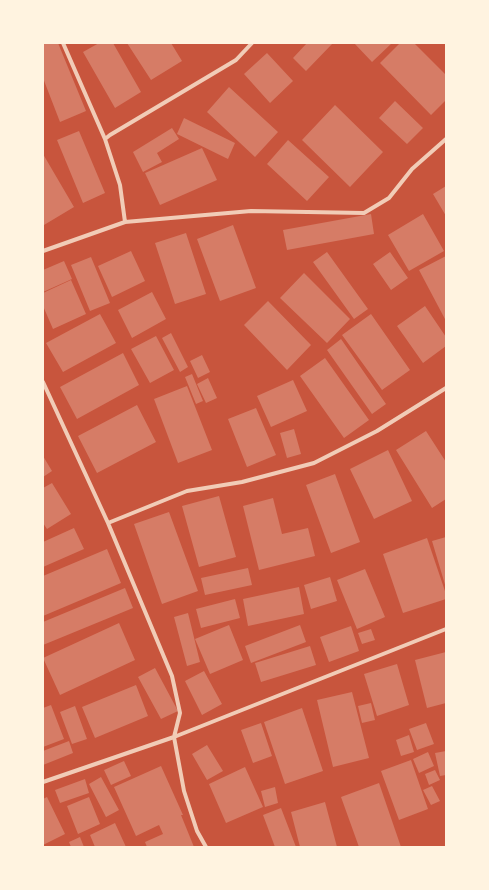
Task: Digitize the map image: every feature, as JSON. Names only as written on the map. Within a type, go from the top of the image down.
[{"type":"street","points":[[63,43],[106,139],[120,186],[125,222]]},
{"type":"street","points":[[106,139],[110,135],[236,60],[252,43]]},
{"type":"street","points":[[43,251],[125,222],[251,211],[364,213],[389,198],[412,169],[446,139]]},
{"type":"street","points":[[43,382],[108,523],[172,676],[180,713],[174,737],[184,791],[197,831],[206,847]]},
{"type":"street","points":[[108,523],[187,491],[242,482],[314,463],[377,431],[446,388]]},
{"type":"street","points":[[43,782],[174,737],[446,629]]},
{"type":"building","points":[[43,43],[58,43],[86,111],[60,122],[43,78]]},
{"type":"building","points":[[99,43],[113,43],[141,92],[115,108],[83,52]]},
{"type":"building","points":[[127,43],[171,43],[182,61],[151,80]]},
{"type":"building","points":[[307,43],[333,43],[306,71],[293,58]]},
{"type":"building","points":[[354,43],[392,43],[372,62]]},
{"type":"building","points":[[400,43],[414,43],[446,75],[446,100],[431,115],[380,63]]},
{"type":"building","points":[[267,53],[293,81],[270,103],[244,74]]},
{"type":"building","points":[[229,87],[278,132],[255,157],[207,112]]},
{"type":"building","points":[[395,101],[423,128],[407,144],[379,118]]},
{"type":"building","points":[[335,105],[383,152],[350,187],[302,140]]},
{"type":"building","points":[[184,118],[235,143],[228,159],[177,134]]},
{"type":"building","points":[[172,128],[179,139],[157,153],[162,162],[143,172],[133,152]]},
{"type":"building","points":[[79,131],[105,193],[83,203],[57,140]]},
{"type":"building","points":[[288,140],[329,177],[307,201],[267,164]]},
{"type":"building","points":[[202,148],[217,180],[160,205],[145,173]]},
{"type":"building","points":[[43,154],[74,207],[44,225],[43,224]]},
{"type":"building","points":[[446,186],[446,216],[433,194]]},
{"type":"building","points":[[371,214],[374,234],[287,250],[283,230]]},
{"type":"building","points":[[423,214],[444,251],[409,271],[388,235]]},
{"type":"building","points":[[233,225],[256,288],[220,301],[197,239]]},
{"type":"building","points":[[186,233],[206,294],[175,304],[155,243]]},
{"type":"building","points":[[131,251],[145,281],[112,297],[98,266]]},
{"type":"building","points":[[327,252],[368,309],[354,319],[313,262]]},
{"type":"building","points":[[390,252],[408,278],[391,290],[373,264]]},
{"type":"building","points":[[446,256],[446,321],[419,270]]},
{"type":"building","points":[[91,257],[110,303],[90,311],[71,265]]},
{"type":"building","points":[[64,261],[72,279],[43,292],[43,270]]},
{"type":"building","points":[[304,273],[350,319],[327,343],[280,298]]},
{"type":"building","points":[[71,280],[86,314],[53,329],[43,306],[43,293]]},
{"type":"building","points":[[152,292],[166,319],[132,338],[118,310]]},
{"type":"building","points":[[268,301],[311,345],[287,370],[244,325]]},
{"type":"building","points":[[425,306],[446,337],[446,346],[423,363],[397,326]]},
{"type":"building","points":[[100,314],[116,343],[63,372],[46,343]]},
{"type":"building","points":[[371,314],[410,370],[382,390],[342,335]]},
{"type":"building","points":[[171,333],[188,367],[180,372],[162,338]]},
{"type":"building","points":[[156,336],[174,370],[150,383],[131,349]]},
{"type":"building","points":[[341,339],[386,404],[372,414],[327,350]]},
{"type":"building","points":[[123,353],[139,385],[77,419],[60,387]]},
{"type":"building","points":[[202,355],[210,372],[198,378],[190,361]]},
{"type":"building","points":[[325,358],[369,420],[344,438],[300,376]]},
{"type":"building","points":[[192,374],[203,401],[196,404],[185,377]]},
{"type":"building","points":[[208,378],[217,398],[206,403],[197,384]]},
{"type":"building","points":[[293,380],[307,411],[271,427],[257,396]]},
{"type":"building","points":[[187,386],[212,450],[178,463],[154,399]]},
{"type":"building","points":[[137,405],[156,442],[97,473],[78,436]]},
{"type":"building","points":[[256,408],[276,455],[247,467],[228,419]]},
{"type":"building","points":[[294,429],[301,454],[287,458],[280,433]]},
{"type":"building","points":[[426,431],[446,462],[446,499],[432,508],[396,450]]},
{"type":"building","points":[[388,450],[412,501],[374,519],[350,469]]},
{"type":"building","points":[[43,456],[52,471],[43,477]]},
{"type":"building","points":[[335,474],[360,542],[331,553],[306,485]]},
{"type":"building","points":[[52,483],[71,514],[47,529],[43,523],[43,488]]},
{"type":"building","points":[[219,496],[236,557],[199,567],[182,506]]},
{"type":"building","points":[[273,498],[282,534],[308,528],[315,556],[259,570],[243,506]]},
{"type":"building","points":[[169,512],[198,591],[162,604],[134,524]]},
{"type":"building","points":[[74,528],[84,549],[43,567],[43,542]]},
{"type":"building","points":[[446,537],[446,588],[432,541]]},
{"type":"building","points":[[427,538],[446,594],[446,599],[403,613],[383,554]]},
{"type":"building","points":[[107,549],[121,583],[43,616],[43,576]]},
{"type":"building","points":[[248,568],[252,585],[205,595],[201,578]]},
{"type":"building","points":[[365,569],[385,617],[357,629],[337,580]]},
{"type":"building","points":[[330,577],[337,601],[311,609],[304,585]]},
{"type":"building","points":[[299,587],[304,614],[248,626],[243,599]]},
{"type":"building","points":[[125,588],[133,608],[43,645],[43,622]]},
{"type":"building","points":[[235,599],[240,618],[201,628],[196,609]]},
{"type":"building","points":[[188,613],[200,662],[187,666],[174,617]]},
{"type":"building","points":[[119,623],[135,660],[60,695],[43,658]]},
{"type":"building","points":[[229,625],[243,660],[210,674],[195,639]]},
{"type":"building","points":[[300,625],[306,642],[251,663],[245,646]]},
{"type":"building","points":[[351,626],[359,651],[329,662],[320,637]]},
{"type":"building","points":[[371,629],[375,640],[362,644],[358,633]]},
{"type":"building","points":[[310,646],[316,665],[261,682],[255,663]]},
{"type":"building","points":[[446,652],[446,703],[427,708],[415,660]]},
{"type":"building","points":[[397,664],[409,705],[377,716],[364,674]]},
{"type":"building","points":[[155,668],[178,711],[161,719],[138,677]]},
{"type":"building","points":[[204,671],[222,704],[202,715],[185,681]]},
{"type":"building","points":[[136,685],[148,716],[95,738],[82,707]]},
{"type":"building","points":[[352,692],[369,758],[333,767],[317,700]]},
{"type":"building","points":[[371,703],[375,720],[362,723],[358,706]]},
{"type":"building","points":[[51,705],[64,739],[43,747],[43,708]]},
{"type":"building","points":[[75,706],[87,739],[72,744],[60,712]]},
{"type":"building","points":[[302,708],[323,771],[285,784],[264,722]]},
{"type":"building","points":[[261,723],[272,756],[253,763],[241,730]]},
{"type":"building","points":[[426,723],[434,744],[417,750],[409,729]]},
{"type":"building","points":[[409,735],[414,752],[401,756],[396,740]]},
{"type":"building","points":[[69,741],[73,753],[43,765],[43,751]]},
{"type":"building","points":[[207,745],[223,771],[207,780],[192,754]]},
{"type":"building","points":[[446,751],[446,775],[440,776],[435,753]]},
{"type":"building","points":[[428,752],[434,766],[419,773],[413,759]]},
{"type":"building","points":[[411,760],[428,809],[399,820],[381,771]]},
{"type":"building","points":[[124,761],[131,776],[111,785],[104,770]]},
{"type":"building","points":[[161,766],[183,815],[181,815],[194,847],[147,847],[145,842],[163,834],[159,825],[136,836],[114,787]]},
{"type":"building","points":[[245,767],[263,807],[226,823],[209,784]]},
{"type":"building","points":[[435,770],[440,780],[429,785],[425,774]]},
{"type":"building","points":[[101,777],[119,810],[106,817],[89,784]]},
{"type":"building","points":[[85,779],[89,793],[60,803],[55,790]]},
{"type":"building","points":[[379,783],[401,847],[359,847],[341,797]]},
{"type":"building","points":[[432,786],[440,801],[431,805],[423,790]]},
{"type":"building","points":[[275,787],[278,803],[265,807],[261,791]]},
{"type":"building","points":[[47,797],[65,834],[43,845],[43,799]]},
{"type":"building","points":[[89,797],[100,824],[78,834],[67,806]]},
{"type":"building","points":[[325,802],[337,847],[300,847],[291,812]]},
{"type":"building","points":[[281,808],[296,847],[275,847],[263,815]]},
{"type":"building","points":[[115,823],[126,847],[95,847],[90,835]]},
{"type":"building","points":[[80,837],[84,847],[71,847],[69,842]]}]
